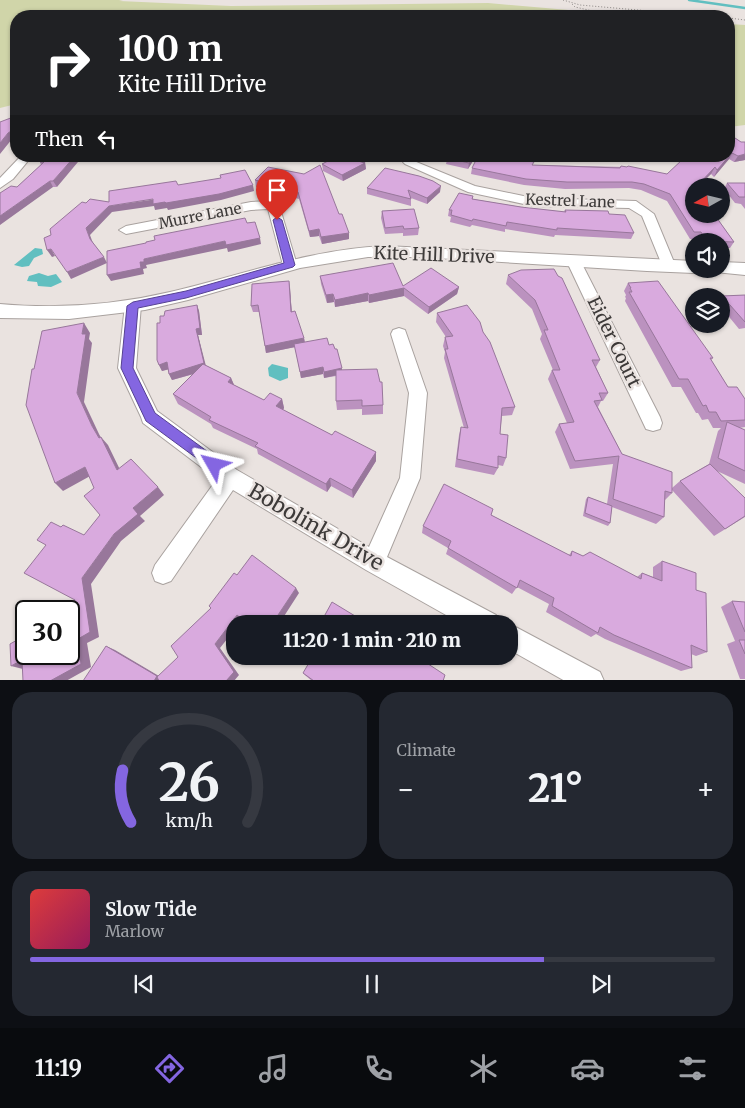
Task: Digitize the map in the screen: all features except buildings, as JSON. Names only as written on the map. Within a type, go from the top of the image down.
[{"type":"street","points":[[0,184],[23,162]]},
{"type":"street","name":"Kestrel Lane","points":[[409,162],[472,189],[533,202],[632,204],[648,214],[668,267]]},
{"type":"street","name":"Murre Lane","points":[[126,230],[251,206],[273,205],[290,265]]},
{"type":"street","name":"Kite Hill Drive","points":[[0,310],[56,312],[133,306],[186,295],[290,265],[322,258],[368,252],[415,251],[574,262],[685,267]]},
{"type":"street","name":"Eider Court","points":[[574,262],[652,423]]},
{"type":"street","points":[[730,268],[745,268]]},
{"type":"street","name":"Bobolink Drive","points":[[133,306],[127,368],[150,417],[230,477],[374,562],[471,615]]},
{"type":"street","points":[[374,562],[410,478],[418,393],[399,334]]},
{"type":"street","points":[[163,573],[230,477]]},
{"type":"street","points":[[518,640],[591,680]]},
{"type":"path","points":[[563,0],[572,4],[572,6],[592,10]]},
{"type":"path","points":[[572,4],[640,10]]},
{"type":"green space","points":[[0,0],[123,0],[119,1],[231,6],[488,3],[569,10],[10,10],[10,106],[0,108]]},
{"type":"green space","points":[[735,24],[745,25],[745,125],[735,126]]},
{"type":"water","points":[[35,248],[42,249],[43,254],[34,258],[29,266],[14,265]]},
{"type":"water","points":[[39,273],[48,276],[56,274],[62,282],[51,287],[38,286],[37,282],[27,281],[29,276]]},
{"type":"water","points":[[272,364],[288,368],[288,378],[280,381],[269,376],[268,368]]},
{"type":"waterway","points":[[689,0],[745,8]]},
{"type":"route","points":[[214,465],[150,417],[127,368],[133,306],[186,295],[290,265],[277,220]]}]
